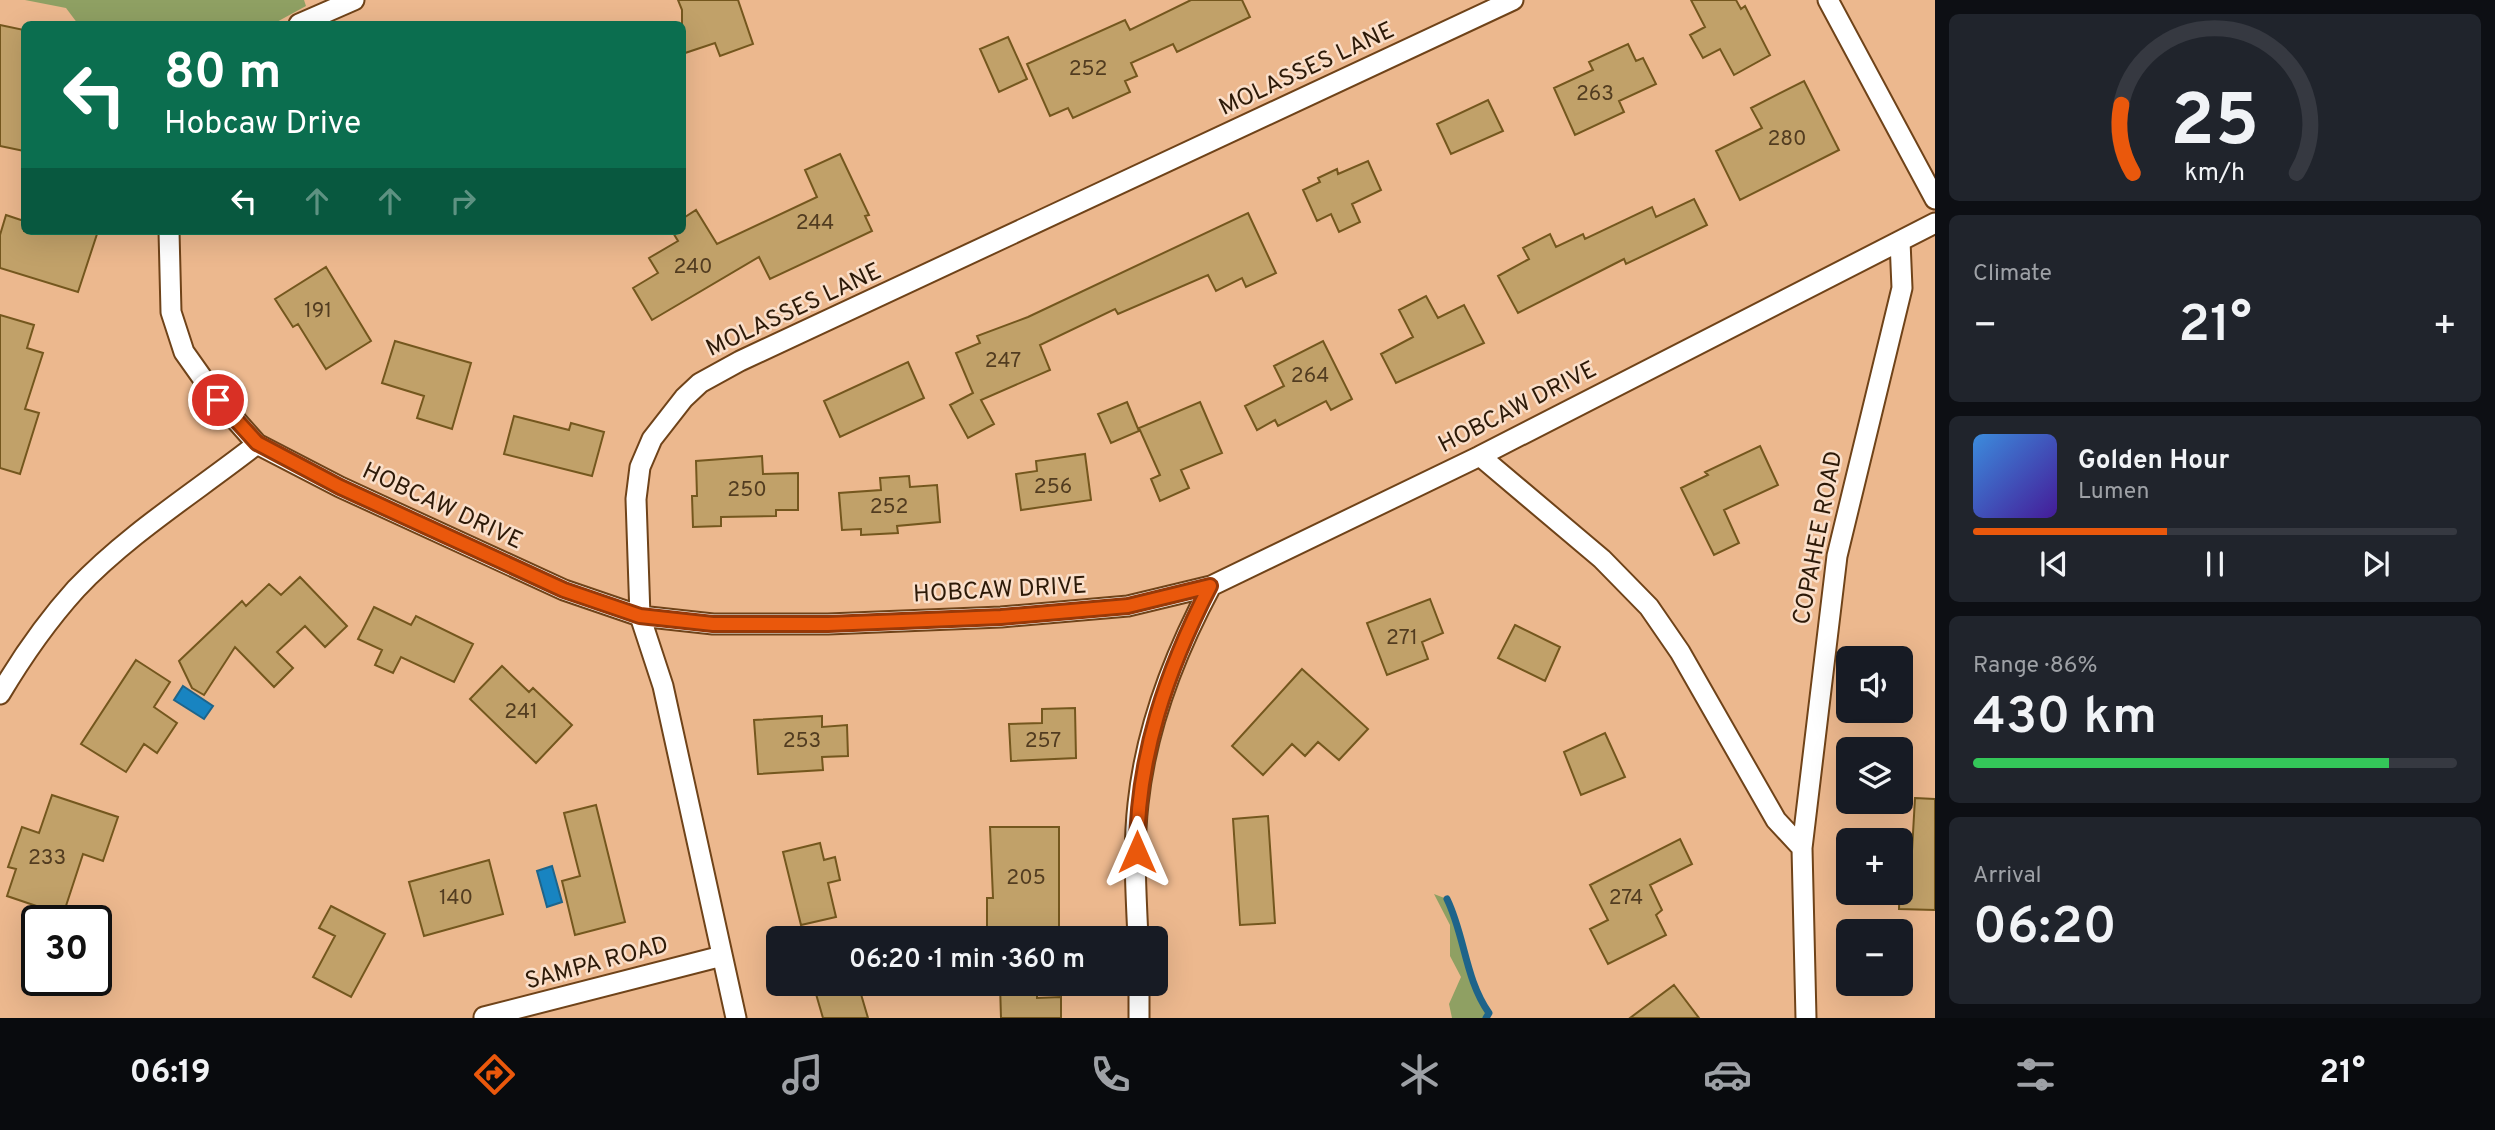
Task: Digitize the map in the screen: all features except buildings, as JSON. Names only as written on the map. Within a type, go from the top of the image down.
[{"type":"street","points":[[306,21],[354,0]]},
{"type":"street","name":"MOLASSES LANE","points":[[736,1018],[663,686],[640,616],[636,499],[640,467],[652,439],[684,398],[700,383],[751,355],[1513,0]]},
{"type":"street","points":[[1828,0],[1935,199]]},
{"type":"street","name":"HOBCAW DRIVE","points":[[169,235],[171,312],[184,352],[218,400],[257,443],[351,492],[564,590],[640,616],[713,624],[828,624],[1001,617],[1115,608],[1172,597],[1210,586],[1480,456],[1935,223]]},
{"type":"street","name":"COPAHEE ROAD","points":[[1806,1018],[1802,848],[1837,556],[1902,288],[1900,242]]},
{"type":"street","points":[[0,694],[25,652],[77,589],[144,531],[257,443]]},
{"type":"street","points":[[1480,456],[1602,559],[1649,607],[1680,652],[1776,820],[1802,848]]},
{"type":"street","points":[[1138,926],[1137,805],[1145,753],[1186,634],[1210,586]]},
{"type":"street","name":"SAMPA ROAD","points":[[484,1017],[722,956]]},
{"type":"street","points":[[1139,996],[1139,1018]]},
{"type":"green space","points":[[25,0],[304,0],[306,6],[278,21],[76,21],[66,8]]},
{"type":"green space","points":[[1434,894],[1447,899],[1453,913],[1475,986],[1489,1013],[1486,1018],[1452,1018],[1449,1004],[1461,977],[1450,956],[1450,925]]},
{"type":"water","points":[[183,686],[213,706],[204,719],[174,700]]},
{"type":"water","points":[[552,866],[562,902],[547,907],[537,871]]},
{"type":"waterway","points":[[1447,899],[1475,986],[1489,1013],[1486,1018]]},
{"type":"route","points":[[218,400],[257,443],[340,487],[564,590],[640,616],[713,624],[828,624],[1001,617],[1128,606],[1210,586],[1186,634],[1145,753],[1137,805],[1137,852]]}]
